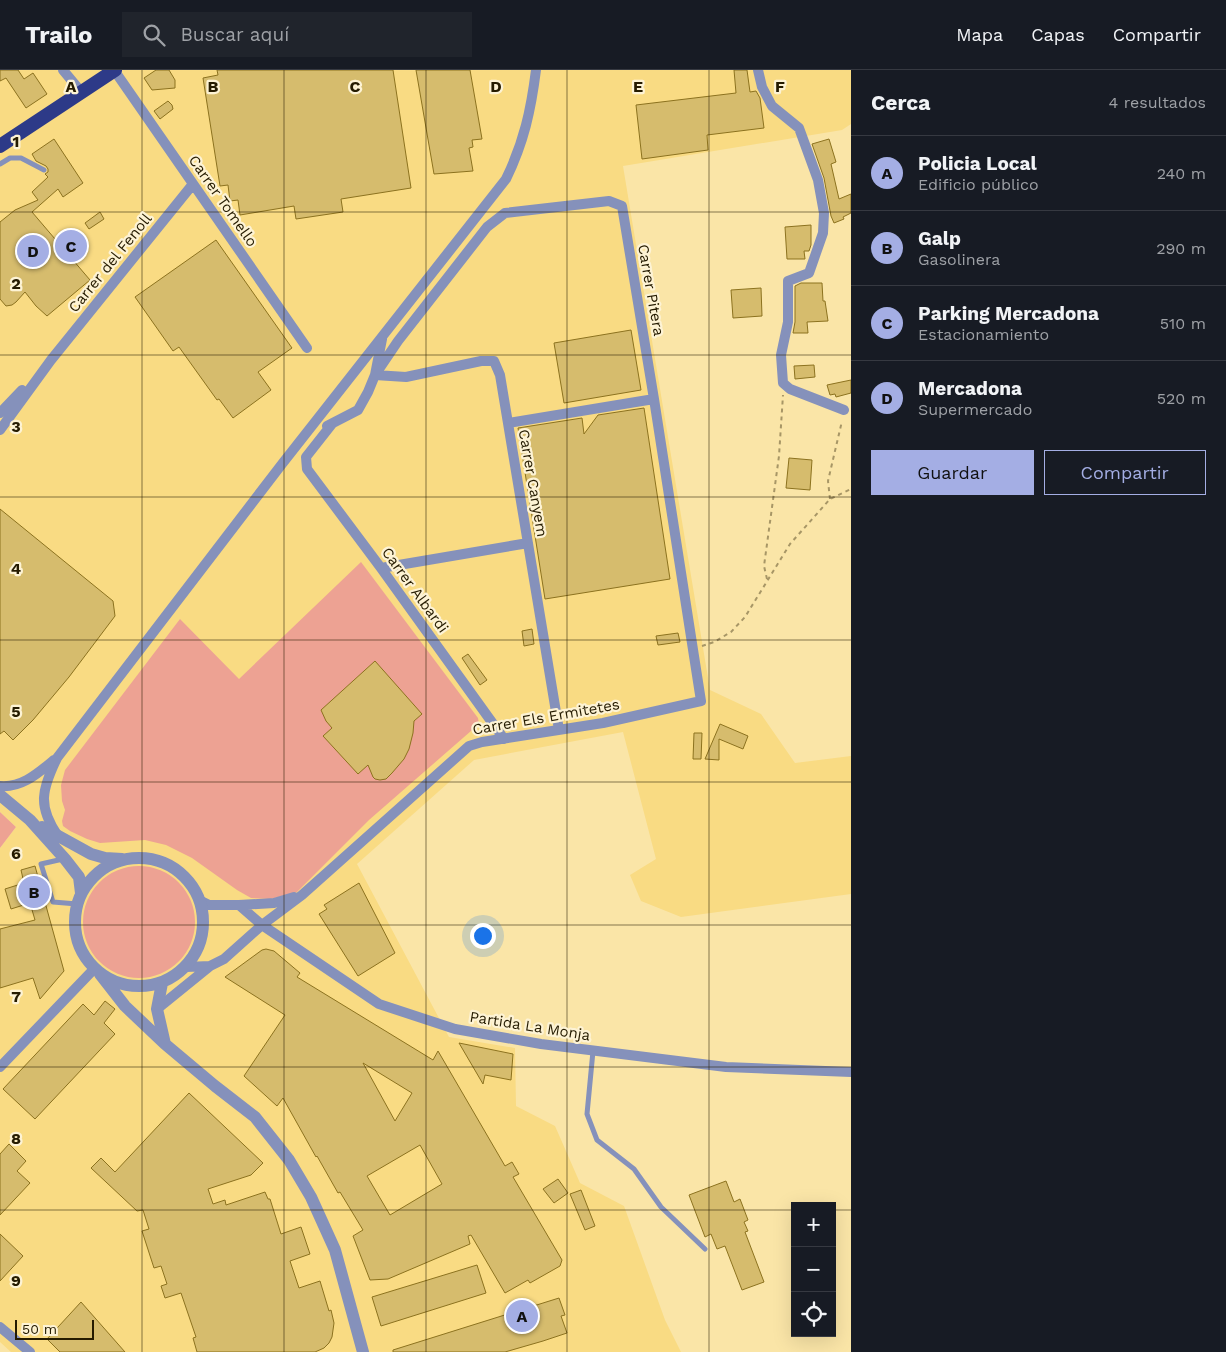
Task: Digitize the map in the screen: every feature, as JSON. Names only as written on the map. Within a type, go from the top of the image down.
[{"type":"highway","points":[[0,146],[114,70]]},
{"type":"street","points":[[63,70],[82,92]]},
{"type":"street","name":"Carrer Tomello","points":[[114,70],[307,348]]},
{"type":"street","points":[[58,837],[48,818],[43,792],[56,758],[382,336],[506,179],[517,157],[524,134],[534,89],[536,70]]},
{"type":"street","points":[[758,70],[762,87],[772,106],[799,128],[818,180],[824,213],[823,233],[809,273],[788,281],[788,322],[782,355],[783,383],[790,390],[844,410]]},
{"type":"street","name":"Carrer del Fenoll","points":[[0,430],[50,360],[193,184]]},
{"type":"street","name":"Carrer Pitera","points":[[375,375],[398,341],[487,227],[505,213],[609,201],[622,206],[701,701]]},
{"type":"street","points":[[304,437],[358,410],[375,375],[382,336]]},
{"type":"street","name":"Carrer del Fenoll","points":[[0,413],[50,360]]},
{"type":"street","name":"Carrer Canyem","points":[[375,375],[406,378],[481,361],[494,361],[500,375],[560,730]]},
{"type":"street","points":[[508,424],[654,399]]},
{"type":"street","name":"Carrer Albardi","points":[[332,424],[306,458],[307,469],[504,739]]},
{"type":"street","points":[[381,568],[528,543]]},
{"type":"street","name":"Carrer Els Ermitetes","points":[[186,967],[210,966],[224,959],[262,925],[302,895],[469,746],[482,742],[604,723],[701,701]]},
{"type":"street","points":[[0,786],[16,785],[30,779],[56,758]]},
{"type":"street","points":[[16,785],[10,796],[5,799],[30,820],[79,877],[79,898],[74,921],[76,939],[83,955],[125,1006],[165,1044],[255,1117],[289,1160],[311,1197],[335,1250],[363,1352]]},
{"type":"street","points":[[30,820],[91,854],[105,858],[157,860],[172,866],[194,887],[201,901],[204,919],[203,936],[197,953],[186,967],[175,976],[162,983],[140,987],[119,984],[97,971]]},
{"type":"street","points":[[79,898],[93,877],[108,865],[127,859]]},
{"type":"street","name":"Carrer Els Ermitetes","points":[[201,901],[209,905],[274,904],[302,895]]},
{"type":"street","name":"Partida La Monja","points":[[238,905],[262,925],[379,1004],[455,1030],[540,1044],[726,1067],[851,1072]]},
{"type":"street","points":[[157,1009],[210,966]]},
{"type":"street","points":[[0,1067],[97,971]]},
{"type":"street","points":[[162,983],[157,1009],[165,1044]]},
{"type":"street","points":[[0,1327],[30,1352]]},
{"type":"lane","points":[[0,164],[10,158],[22,158],[44,170]]},
{"type":"lane","points":[[65,859],[41,864],[53,902],[79,898]]},
{"type":"lane","points":[[593,1050],[587,1114],[597,1140],[634,1168],[662,1206],[705,1249]]},
{"type":"path","points":[[768,580],[764,566],[779,456],[783,383]]},
{"type":"path","points":[[830,499],[828,481],[844,410]]},
{"type":"path","points":[[693,649],[714,642],[731,632],[745,617],[790,544],[830,499],[851,488]]},
{"type":"shaded area","points":[[0,70],[851,70],[851,124],[842,130],[623,166],[710,690],[761,714],[795,763],[851,756],[851,894],[681,917],[641,901],[630,875],[656,859],[623,732],[474,760],[357,864],[449,1037],[515,1048],[516,1106],[555,1126],[580,1183],[624,1206],[665,1320],[681,1352],[11,1352],[0,1342],[0,848],[16,827],[0,812]]},
{"type":"shaded area","points":[[361,562],[478,718],[479,724],[369,820],[297,892],[271,899],[251,898],[192,858],[166,845],[145,840],[100,843],[87,839],[63,826],[62,821],[65,810],[62,801],[61,785],[65,770],[180,619],[239,679]]},
{"type":"shaded area","points":[[0,812],[16,827],[0,848]]},
{"type":"shaded area","points":[[139,866],[150,867],[160,871],[178,883],[190,901],[194,911],[194,933],[190,943],[178,961],[160,973],[150,977],[139,978],[128,977],[118,973],[100,961],[88,943],[84,933],[83,922],[84,911],[88,901],[100,883],[118,871],[128,867]]},
{"type":"building","points":[[0,70],[18,70],[24,79],[33,73],[47,94],[26,108],[6,78],[0,81]]},
{"type":"building","points":[[156,70],[169,70],[175,80],[175,88],[152,90],[144,78]]},
{"type":"building","points":[[217,70],[393,70],[411,188],[341,199],[343,212],[296,219],[294,206],[240,215],[238,200],[230,201],[228,185],[220,186],[203,78],[218,75]]},
{"type":"building","points":[[416,70],[470,70],[482,139],[472,140],[473,147],[469,148],[473,171],[434,174]]},
{"type":"building","points":[[734,70],[747,70],[750,92],[756,91],[760,98],[764,128],[707,135],[708,150],[642,159],[636,105],[736,93]]},
{"type":"building","points":[[168,101],[173,109],[160,119],[154,111]]},
{"type":"building","points":[[54,139],[83,183],[63,197],[58,189],[32,212],[90,280],[47,316],[25,292],[12,305],[6,306],[0,299],[0,222],[15,210],[38,200],[32,192],[48,177],[45,174],[48,172],[48,169],[36,161],[32,154]]},
{"type":"building","points":[[829,139],[836,162],[831,164],[839,199],[851,194],[851,213],[843,217],[844,219],[834,223],[824,178],[812,144]]},
{"type":"building","points":[[100,212],[104,219],[89,229],[85,223]]},
{"type":"building","points":[[811,225],[811,245],[809,251],[804,251],[805,259],[787,259],[785,227]]},
{"type":"building","points":[[216,240],[292,348],[258,372],[271,390],[233,418],[219,399],[217,400],[179,347],[173,351],[135,297]]},
{"type":"building","points":[[801,283],[822,283],[823,301],[825,301],[828,321],[807,322],[808,333],[793,333],[795,322],[795,286]]},
{"type":"building","points":[[761,288],[762,316],[733,318],[731,290]]},
{"type":"building","points":[[631,330],[641,390],[564,403],[554,343]]},
{"type":"building","points":[[814,365],[815,377],[795,379],[794,366]]},
{"type":"building","points":[[851,380],[851,393],[836,397],[835,394],[830,395],[827,385]]},
{"type":"building","points":[[644,408],[670,579],[545,599],[518,428],[582,418],[584,434],[598,415]]},
{"type":"building","points":[[789,458],[812,460],[810,490],[786,488]]},
{"type":"building","points":[[0,509],[113,601],[115,616],[69,677],[33,720],[13,740],[4,731],[0,734]]},
{"type":"building","points":[[532,629],[534,644],[524,646],[522,631]]},
{"type":"building","points":[[678,633],[680,642],[658,645],[656,636]]},
{"type":"building","points":[[468,654],[487,680],[480,685],[462,658]]},
{"type":"building","points":[[375,661],[422,714],[414,721],[409,749],[404,759],[386,779],[380,780],[373,777],[368,765],[358,774],[323,736],[332,728],[321,710]]},
{"type":"building","points":[[720,724],[748,736],[743,749],[719,739],[719,760],[705,759]]},
{"type":"building","points":[[694,733],[702,733],[701,759],[693,759]]},
{"type":"building","points":[[35,866],[64,971],[40,999],[33,978],[0,988],[0,929],[35,920],[30,903],[11,909],[5,889],[24,883],[21,870]]},
{"type":"building","points":[[359,883],[395,953],[358,976],[319,914],[327,909],[324,905]]},
{"type":"building","points":[[262,950],[274,951],[300,973],[297,977],[433,1060],[438,1051],[505,1166],[512,1162],[519,1174],[513,1177],[562,1260],[560,1266],[530,1283],[528,1280],[505,1293],[471,1235],[468,1236],[470,1244],[388,1279],[370,1280],[353,1236],[363,1230],[316,1157],[283,1098],[277,1106],[244,1076],[285,1015],[225,977]],"holes":[[[363,1063],[412,1093],[395,1121]],[[420,1145],[442,1184],[390,1215],[367,1176]]]},
{"type":"building","points":[[105,1001],[115,1009],[104,1023],[115,1034],[35,1119],[3,1089],[83,1004],[94,1015]]},
{"type":"building","points":[[459,1043],[513,1054],[511,1080],[485,1075],[483,1084]]},
{"type":"building","points":[[189,1093],[263,1163],[251,1175],[208,1189],[213,1204],[225,1200],[226,1205],[265,1192],[268,1199],[270,1199],[281,1234],[301,1227],[310,1254],[290,1261],[299,1288],[320,1281],[334,1323],[332,1337],[324,1348],[315,1352],[197,1352],[193,1338],[196,1337],[181,1293],[165,1298],[161,1286],[167,1284],[161,1266],[154,1268],[142,1231],[149,1229],[143,1210],[137,1211],[91,1168],[101,1158],[115,1172]]},
{"type":"building","points":[[9,1144],[26,1161],[17,1171],[30,1183],[0,1215],[0,1154]]},
{"type":"building","points":[[558,1179],[568,1193],[554,1203],[543,1189]]},
{"type":"building","points":[[726,1181],[734,1202],[740,1199],[748,1220],[744,1222],[748,1231],[745,1232],[764,1282],[742,1290],[725,1246],[717,1249],[711,1234],[705,1237],[689,1195]]},
{"type":"building","points":[[581,1190],[595,1226],[585,1230],[570,1194]]},
{"type":"building","points":[[0,1234],[23,1256],[0,1281]]},
{"type":"building","points":[[477,1265],[486,1293],[381,1326],[372,1297]]},
{"type":"building","points":[[559,1298],[565,1315],[561,1316],[567,1333],[543,1341],[505,1352],[393,1352],[393,1350]]},
{"type":"building","points":[[81,1302],[125,1352],[60,1352],[47,1339]]},
{"type":"place","name":"Parking Mercadona","points":[[71,246]]},
{"type":"place","name":"Mercadona","points":[[33,251]]},
{"type":"place","name":"Galp","points":[[34,892]]},
{"type":"place","name":"Policia Local","points":[[522,1316]]}]
